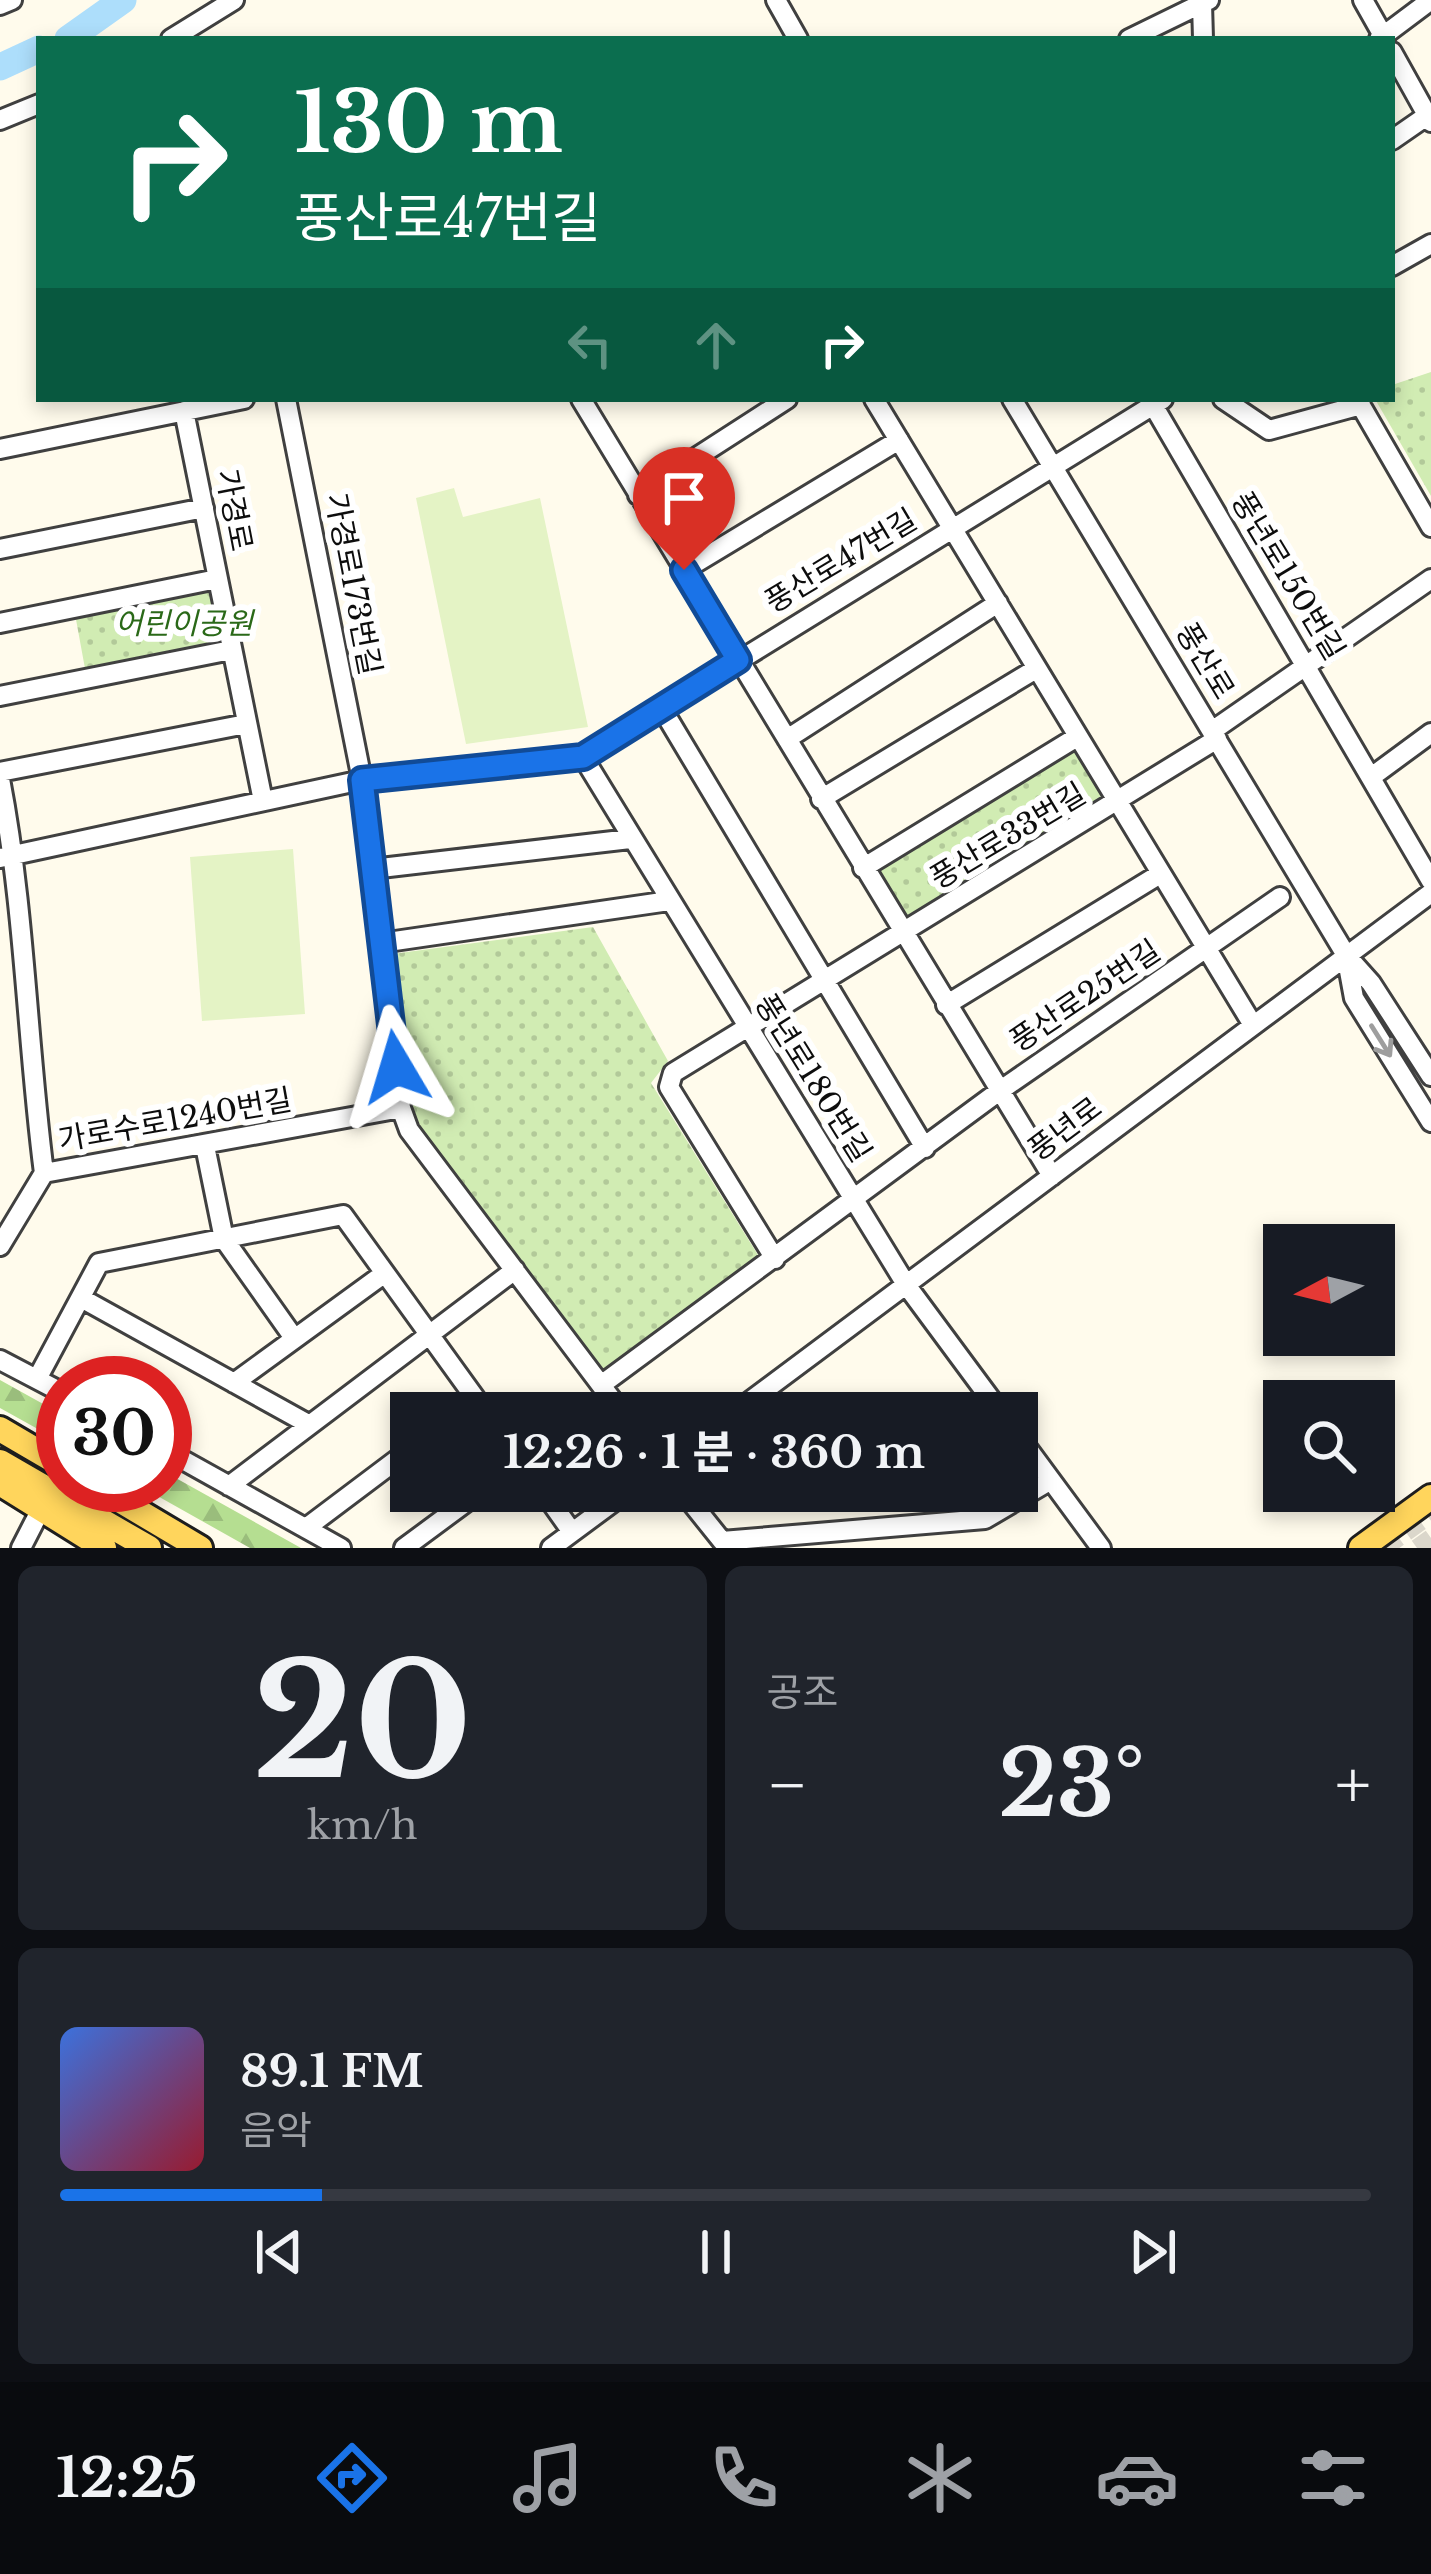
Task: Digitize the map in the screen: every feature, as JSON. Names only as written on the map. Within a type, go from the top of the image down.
[{"type":"main road","points":[[0,1429],[36,1450]]},
{"type":"main road","points":[[0,1462],[149,1548]]},
{"type":"main road","points":[[0,1483],[36,1508]]},
{"type":"main road","points":[[1361,1548],[1431,1497]]},
{"type":"main road","points":[[42,1512],[104,1548]]},
{"type":"main road","points":[[139,1512],[200,1548]]},
{"type":"street","points":[[0,5],[12,0]]},
{"type":"street","points":[[200,31],[233,0]]},
{"type":"street","points":[[776,0],[796,36]]},
{"type":"street","points":[[1363,0],[1382,36]]},
{"type":"street","points":[[1392,36],[1431,0]]},
{"type":"street","points":[[1135,36],[1205,2],[1203,36]]},
{"type":"street","points":[[1395,59],[1430,117],[1395,138]]},
{"type":"street","points":[[0,119],[36,105]]},
{"type":"street","points":[[1395,264],[1431,244]]},
{"type":"street","points":[[0,449],[229,402]]},
{"type":"street","name":"가경로173번길","points":[[287,402],[362,780],[401,1108]]},
{"type":"street","points":[[638,495],[782,402]]},
{"type":"street","points":[[876,402],[1253,1025]]},
{"type":"street","name":"풍산로","points":[[1014,402],[1346,955],[1371,983],[1431,1076]]},
{"type":"street","name":"풍산로47번길","points":[[7,857],[362,780],[583,757],[1158,402]]},
{"type":"street","name":"풍년로150번길","points":[[1158,402],[1431,880]]},
{"type":"street","points":[[1227,402],[1269,430],[1359,402],[1431,527]]},
{"type":"street","points":[[584,405],[1052,1176]]},
{"type":"street","name":"가경로","points":[[184,411],[263,801]]},
{"type":"street","points":[[684,570],[899,440]]},
{"type":"street","points":[[0,549],[204,508]]},
{"type":"street","name":"풍산로33번길","points":[[747,1028],[1118,805],[1431,579]]},
{"type":"street","points":[[0,623],[218,580]]},
{"type":"street","points":[[787,739],[998,604]]},
{"type":"street","points":[[0,696],[231,650]]},
{"type":"street","points":[[821,799],[1036,669]]},
{"type":"street","points":[[661,707],[925,1148]]},
{"type":"street","points":[[44,1174],[0,775],[246,724]]},
{"type":"street","points":[[1374,776],[1431,733]]},
{"type":"street","points":[[863,868],[1077,737]]},
{"type":"street","name":"풍년로180번길","points":[[583,757],[907,1286],[985,1392]]},
{"type":"street","points":[[372,869],[630,838]]},
{"type":"street","points":[[946,1005],[1160,874]]},
{"type":"street","name":"풍년로","points":[[763,1392],[1431,892]]},
{"type":"street","name":"풍산로25번길","points":[[601,1385],[998,1092],[1280,897]]},
{"type":"street","points":[[381,943],[669,902]]},
{"type":"street","name":"풍산로","points":[[1346,955],[1354,998],[1431,1122]]},
{"type":"street","points":[[747,1028],[673,1073],[669,1087],[775,1259]]},
{"type":"street","points":[[401,1108],[409,1130],[606,1392]]},
{"type":"street","name":"가로수로1240번길","points":[[0,1246],[36,1179],[44,1174],[401,1108]]},
{"type":"street","points":[[206,1146],[224,1239],[294,1338]]},
{"type":"street","points":[[49,1356],[99,1263],[344,1215],[471,1392]]},
{"type":"street","points":[[229,1486],[515,1270]]},
{"type":"street","points":[[234,1383],[385,1273]]},
{"type":"street","points":[[81,1298],[310,1425]]},
{"type":"street","points":[[0,1360],[36,1378]]},
{"type":"street","points":[[1038,1462],[1102,1548]]},
{"type":"street","points":[[306,1528],[390,1464]]},
{"type":"street","points":[[192,1465],[340,1548]]},
{"type":"street","points":[[698,1512],[722,1545],[985,1519],[1051,1480]]},
{"type":"street","points":[[21,1548],[39,1512]]},
{"type":"street","points":[[404,1548],[454,1512]]},
{"type":"street","points":[[558,1512],[572,1532]]},
{"type":"street","points":[[550,1548],[599,1512]]},
{"type":"green space","points":[[1431,372],[1431,496],[1377,402],[1395,402],[1395,384]]},
{"type":"green space","points":[[454,488],[463,517],[540,498],[588,727],[466,744],[416,498]]},
{"type":"green space","name":"어린이공원","points":[[205,589],[213,593],[224,642],[219,649],[86,674],[75,614]]},
{"type":"green space","points":[[1074,746],[1109,803],[906,924],[874,871]]},
{"type":"green space","points":[[293,849],[305,1014],[202,1021],[190,857]]},
{"type":"green space","points":[[593,927],[668,1061],[651,1083],[758,1255],[603,1373],[418,1127],[409,1106],[392,954]]},
{"type":"green space","points":[[0,1380],[36,1400],[36,1428],[0,1408]]},
{"type":"green space","points":[[192,1487],[301,1548],[250,1548],[186,1512],[192,1512]]},
{"type":"waterway","points":[[72,36],[123,0]]},
{"type":"waterway","points":[[0,67],[36,50]]},
{"type":"tunnel","points":[[1384,1548],[1431,1514]]},
{"type":"tunnel","points":[[1417,1548],[1431,1538]]},
{"type":"route","points":[[396,1067],[362,780],[583,757],[738,660],[684,570]]}]
